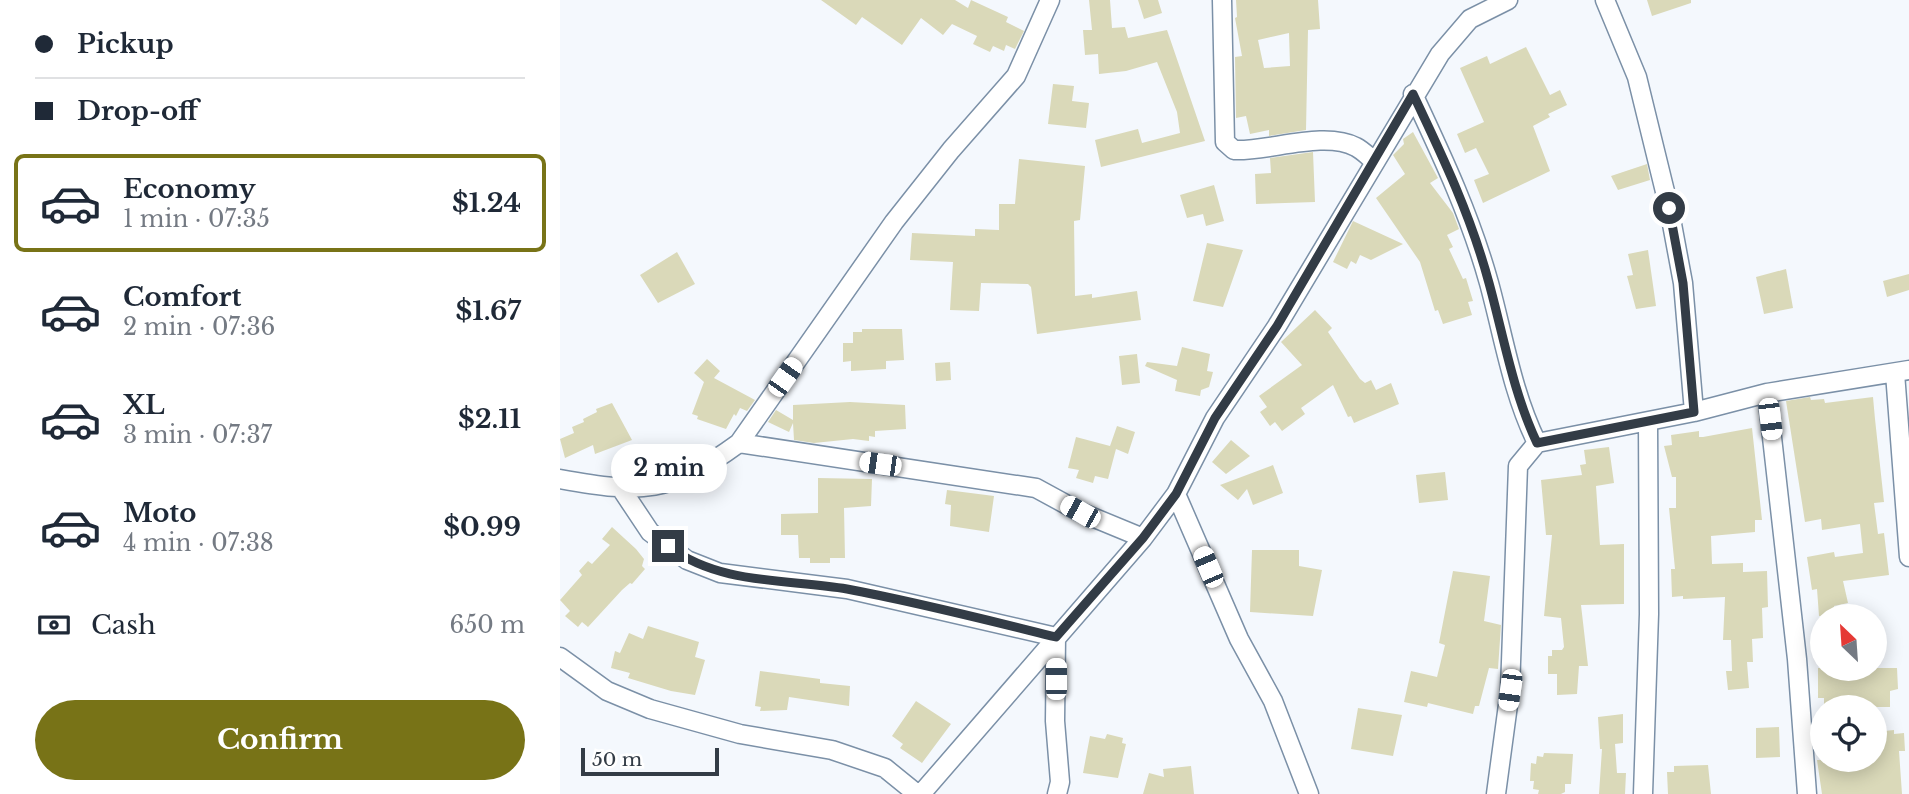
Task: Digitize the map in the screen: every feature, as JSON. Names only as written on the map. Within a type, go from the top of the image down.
[{"type":"street","points":[[560,479],[622,490],[675,482],[706,467],[739,443],[894,222],[951,150],[1016,76],[1050,0]]},
{"type":"street","points":[[1222,0],[1225,142],[1234,150],[1251,151],[1281,144],[1337,142],[1355,146],[1374,161]]},
{"type":"street","points":[[560,657],[607,691],[650,709],[740,734],[832,750],[885,768],[919,794],[1143,538],[1176,494],[1215,418],[1277,326],[1413,94],[1440,54],[1469,19],[1507,0]]},
{"type":"street","points":[[1605,0],[1637,77],[1669,208],[1683,283],[1694,412]]},
{"type":"street","points":[[1413,94],[1464,202],[1489,283],[1520,407],[1537,443]]},
{"type":"street","points":[[1496,794],[1510,690],[1518,466],[1537,443],[1694,412],[1766,393],[1902,371],[1909,557]]},
{"type":"street","points":[[1766,393],[1797,659],[1807,794]]},
{"type":"street","points":[[1643,794],[1649,614],[1648,422]]},
{"type":"street","points":[[739,443],[1036,488],[1080,512],[1143,538]]},
{"type":"street","points":[[622,490],[650,532],[687,560],[720,573],[847,589],[1056,637]]},
{"type":"street","points":[[1176,494],[1239,639],[1273,701],[1309,794]]},
{"type":"street","points":[[1056,637],[1055,721],[1060,782],[1057,794]]},
{"type":"building","points":[[821,0],[955,0],[968,8],[971,0],[1008,17],[1006,22],[1024,31],[1015,49],[1006,45],[1004,51],[993,46],[990,52],[973,44],[977,36],[952,24],[943,35],[921,18],[902,45],[862,17],[856,25]]},
{"type":"building","points":[[1089,0],[1110,0],[1112,28],[1125,27],[1128,38],[1167,30],[1205,141],[1101,167],[1095,140],[1138,129],[1142,143],[1180,133],[1177,112],[1157,62],[1126,71],[1099,74],[1098,54],[1085,55],[1083,30],[1092,30]]},
{"type":"building","points":[[1138,0],[1158,0],[1162,13],[1144,19]]},
{"type":"building","points":[[1236,0],[1318,0],[1320,29],[1308,30],[1306,130],[1269,136],[1269,130],[1250,134],[1246,116],[1236,118],[1235,57],[1242,56],[1235,18]],"holes":[[[1289,33],[1290,66],[1264,68],[1258,40]]]},
{"type":"building","points":[[1647,0],[1691,0],[1691,3],[1652,16]]},
{"type":"building","points":[[1526,47],[1550,95],[1560,90],[1567,105],[1548,114],[1550,117],[1533,126],[1550,171],[1483,203],[1474,180],[1489,174],[1476,148],[1465,153],[1457,134],[1484,122],[1460,68],[1487,56],[1490,64]]},
{"type":"building","points":[[1053,84],[1074,86],[1072,101],[1089,103],[1086,128],[1048,124]]},
{"type":"building","points":[[1413,132],[1438,178],[1430,183],[1453,213],[1459,229],[1447,235],[1453,247],[1449,249],[1463,279],[1466,278],[1473,301],[1468,302],[1472,315],[1443,324],[1438,310],[1435,311],[1420,262],[1376,198],[1405,174],[1393,155],[1404,144],[1403,139]]},
{"type":"building","points":[[1313,152],[1315,202],[1256,204],[1255,174],[1271,173],[1270,158]]},
{"type":"building","points":[[1019,159],[1085,166],[1080,220],[1074,221],[1075,296],[1092,294],[1092,298],[1137,291],[1141,320],[1037,334],[1031,287],[1028,284],[981,283],[979,311],[950,310],[953,262],[910,260],[912,233],[975,236],[975,229],[999,230],[999,204],[1015,204]]},
{"type":"building","points":[[1647,164],[1650,180],[1618,190],[1611,176]]},
{"type":"building","points":[[1214,185],[1224,221],[1206,226],[1203,214],[1187,218],[1180,195]]},
{"type":"building","points":[[1353,221],[1403,244],[1371,260],[1360,255],[1356,264],[1351,261],[1347,269],[1333,262]]},
{"type":"building","points":[[1207,243],[1243,250],[1223,307],[1193,301]]},
{"type":"building","points":[[1648,250],[1656,306],[1636,309],[1627,276],[1633,275],[1628,254]]},
{"type":"building","points":[[677,252],[695,284],[658,303],[640,275]]},
{"type":"building","points":[[1786,269],[1793,308],[1764,314],[1756,277]]},
{"type":"building","points":[[1909,274],[1909,290],[1887,297],[1883,281]]},
{"type":"building","points":[[1315,310],[1332,328],[1328,332],[1360,379],[1365,383],[1371,380],[1376,390],[1391,383],[1399,404],[1354,423],[1351,416],[1348,417],[1333,385],[1301,408],[1305,414],[1282,431],[1275,422],[1270,426],[1260,412],[1267,407],[1259,396],[1302,365],[1281,342]]},
{"type":"building","points":[[862,329],[902,329],[904,360],[886,361],[886,369],[851,371],[851,361],[843,362],[843,343],[853,343],[853,332],[862,332]]},
{"type":"building","points":[[1182,347],[1210,354],[1207,371],[1213,372],[1209,387],[1201,390],[1200,396],[1175,391],[1177,380],[1145,366],[1147,362],[1177,366]]},
{"type":"building","points":[[1137,354],[1140,383],[1122,385],[1119,356]]},
{"type":"building","points":[[707,359],[720,371],[714,378],[755,400],[747,411],[740,408],[736,416],[734,414],[726,429],[697,419],[698,416],[692,414],[704,382],[694,373]]},
{"type":"building","points":[[950,362],[951,380],[936,381],[935,363]]},
{"type":"building","points":[[1810,397],[1811,400],[1824,399],[1825,403],[1873,397],[1884,502],[1874,503],[1878,534],[1884,533],[1889,575],[1843,581],[1848,603],[1818,604],[1817,589],[1812,590],[1807,557],[1834,552],[1835,557],[1863,553],[1860,524],[1822,530],[1821,519],[1805,522],[1786,401]]},
{"type":"building","points":[[850,402],[905,405],[906,429],[875,431],[875,437],[869,436],[869,441],[853,439],[814,443],[794,440],[793,423],[789,432],[768,422],[776,410],[793,420],[793,405]]},
{"type":"building","points":[[612,403],[632,440],[595,454],[593,445],[565,458],[560,439],[574,433],[572,427],[584,422],[583,419],[597,412],[596,409]]},
{"type":"building","points":[[1117,426],[1135,432],[1128,454],[1116,449],[1108,479],[1095,476],[1093,483],[1076,478],[1079,470],[1068,468],[1076,437],[1110,446]]},
{"type":"building","points":[[1752,428],[1762,520],[1755,520],[1755,532],[1711,536],[1712,564],[1743,563],[1743,572],[1767,571],[1768,607],[1762,608],[1763,638],[1752,639],[1753,662],[1747,662],[1749,688],[1728,690],[1726,671],[1732,671],[1731,640],[1723,640],[1725,597],[1672,597],[1671,569],[1675,569],[1669,508],[1676,508],[1676,477],[1672,477],[1664,446],[1672,445],[1671,435],[1699,431],[1699,437],[1703,437]]},
{"type":"building","points":[[1231,440],[1250,456],[1226,474],[1212,462]]},
{"type":"building","points":[[1609,447],[1614,483],[1596,486],[1600,545],[1624,544],[1624,604],[1581,605],[1588,666],[1579,666],[1577,694],[1557,695],[1557,674],[1548,674],[1548,656],[1552,656],[1552,650],[1562,650],[1564,647],[1561,618],[1544,616],[1552,535],[1546,535],[1541,480],[1582,475],[1580,465],[1586,464],[1584,450]]},
{"type":"building","points":[[1273,465],[1283,493],[1253,505],[1247,489],[1238,500],[1220,485]]},
{"type":"building","points":[[1445,472],[1448,500],[1419,503],[1416,475]]},
{"type":"building","points":[[818,478],[872,479],[871,506],[844,508],[845,558],[830,558],[830,563],[810,563],[810,558],[799,558],[798,535],[781,535],[781,514],[818,513]]},
{"type":"building","points":[[947,490],[994,496],[989,532],[950,526],[951,505],[945,504]]},
{"type":"building","points":[[612,527],[644,559],[642,566],[645,569],[588,627],[582,622],[578,627],[565,616],[570,611],[560,600],[582,575],[579,571],[588,561],[592,564],[610,545],[602,539]]},
{"type":"building","points":[[1252,550],[1299,550],[1299,566],[1322,570],[1313,616],[1250,612]]},
{"type":"building","points":[[1453,571],[1490,576],[1484,621],[1501,625],[1498,669],[1489,668],[1479,706],[1475,706],[1473,714],[1428,703],[1427,707],[1404,702],[1411,671],[1437,677],[1445,645],[1439,643]]},
{"type":"building","points":[[648,626],[699,642],[695,657],[705,660],[695,695],[628,678],[630,673],[611,668],[615,651],[620,653],[629,633],[643,639]]},
{"type":"building","points":[[1887,668],[1897,668],[1898,689],[1890,691],[1890,707],[1887,707],[1887,695],[1818,695],[1818,681],[1887,681]]},
{"type":"building","points":[[760,671],[850,686],[849,706],[789,697],[787,710],[760,711],[761,707],[755,706]]},
{"type":"building","points":[[916,701],[951,724],[922,763],[900,748],[903,744],[892,736]]},
{"type":"building","points":[[1358,708],[1402,715],[1393,756],[1351,749]]},
{"type":"building","points":[[1623,714],[1623,743],[1615,744],[1617,773],[1626,773],[1625,794],[1599,794],[1602,749],[1598,717]]},
{"type":"building","points":[[1779,727],[1780,757],[1756,758],[1756,728]]},
{"type":"building","points":[[1894,730],[1894,734],[1904,733],[1905,751],[1899,751],[1902,794],[1822,794],[1819,772],[1887,772],[1887,731]]},
{"type":"building","points":[[1107,734],[1123,738],[1122,743],[1126,744],[1118,778],[1083,773],[1090,736],[1105,739]]},
{"type":"building","points":[[1544,753],[1573,754],[1571,784],[1565,784],[1565,792],[1561,794],[1538,794],[1539,790],[1533,789],[1534,781],[1530,781],[1531,763],[1536,764],[1537,756],[1543,757]]},
{"type":"building","points":[[1708,765],[1711,794],[1668,794],[1667,772],[1674,772],[1674,766]]},
{"type":"building","points":[[1191,766],[1194,794],[1143,794],[1149,773],[1164,777],[1163,769]]},
{"type":"route","points":[[668,546],[687,560],[720,573],[847,589],[1056,637],[1143,538],[1176,494],[1215,418],[1277,326],[1413,94],[1464,202],[1489,283],[1520,407],[1537,443],[1694,412],[1683,283],[1669,208]]}]
